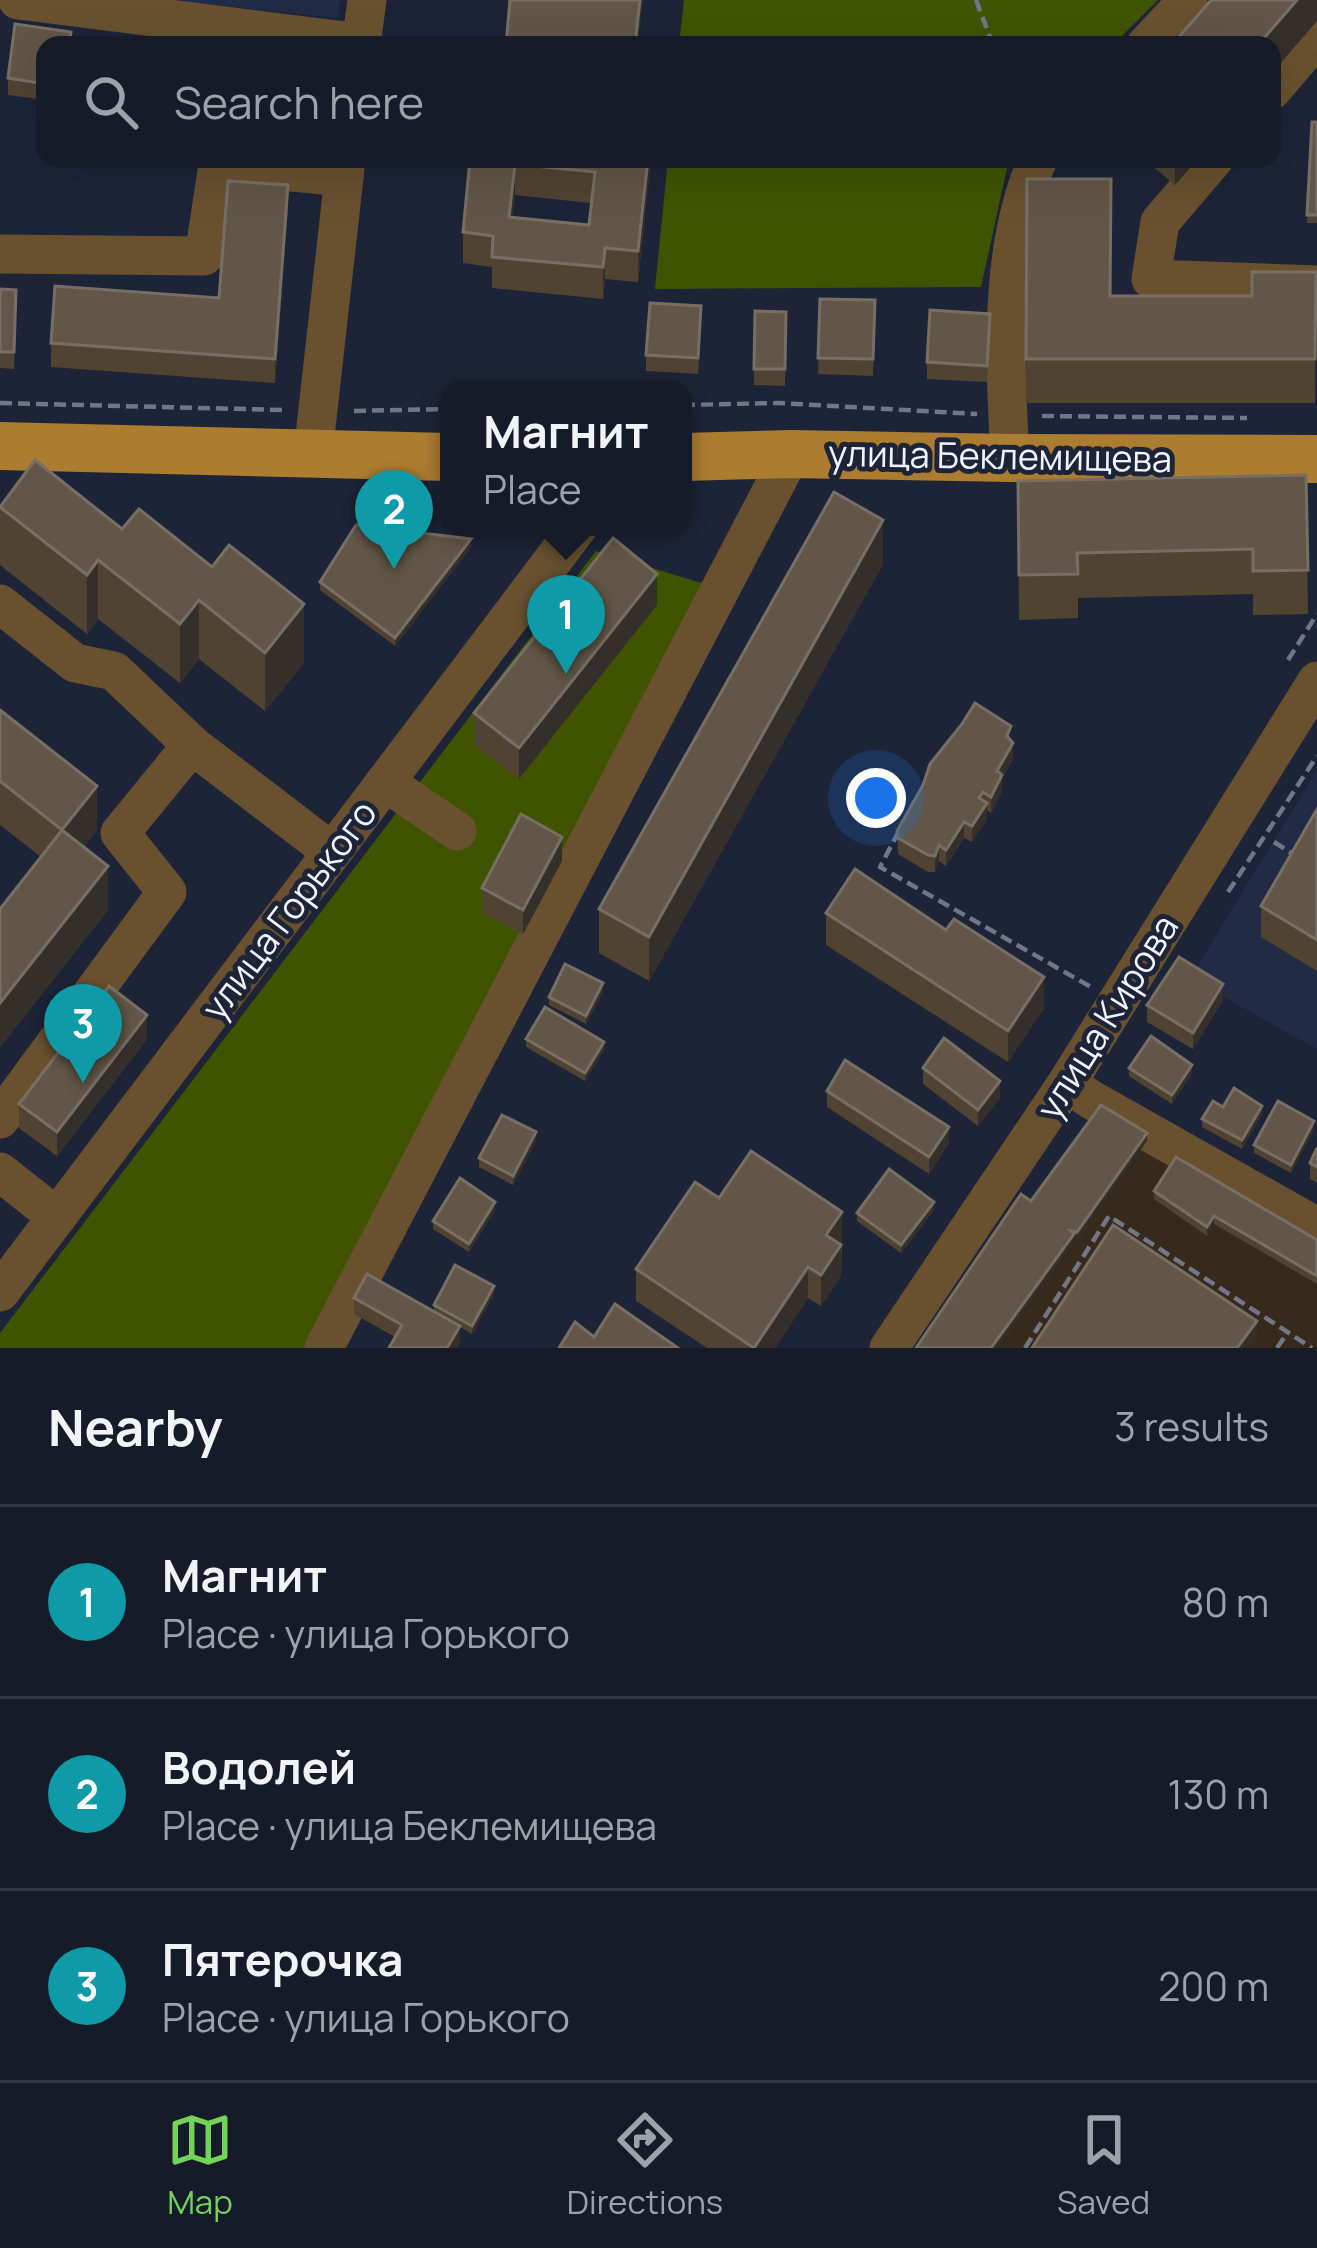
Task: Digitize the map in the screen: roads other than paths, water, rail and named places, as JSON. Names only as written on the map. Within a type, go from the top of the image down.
[{"type":"main road","points":[[0,446],[315,432],[440,455]]},
{"type":"main road","name":"улица Беклемищева","points":[[692,457],[1317,459]]},
{"type":"street","points":[[18,0],[299,36]]},
{"type":"street","points":[[362,36],[368,0]]},
{"type":"street","points":[[1154,36],[1188,0]]},
{"type":"street","points":[[1281,79],[1317,37]]},
{"type":"street","points":[[0,254],[204,256],[218,168]]},
{"type":"street","points":[[315,432],[345,168]]},
{"type":"street","points":[[1010,458],[1008,274],[1020,206],[1035,168]]},
{"type":"street","points":[[1206,168],[1160,222],[1150,279],[1317,285]]},
{"type":"street","points":[[324,1348],[791,454]]},
{"type":"street","name":"улица Горького","points":[[0,1292],[571,536]]},
{"type":"street","points":[[0,604],[75,663],[114,671],[192,745],[332,852]]},
{"type":"street","name":"улица Кирова","points":[[889,1348],[1067,1083],[1317,681]]},
{"type":"street","points":[[0,1119],[167,892],[120,833],[192,745]]},
{"type":"street","points":[[385,782],[457,831]]},
{"type":"street","points":[[1067,1083],[1317,1227]]},
{"type":"street","points":[[0,1172],[57,1217]]},
{"type":"place","name":"Водолей","points":[[394,569]]},
{"type":"place","name":"Магнит","points":[[566,674]]},
{"type":"place","name":"Пятерочка","points":[[83,1083]]}]
